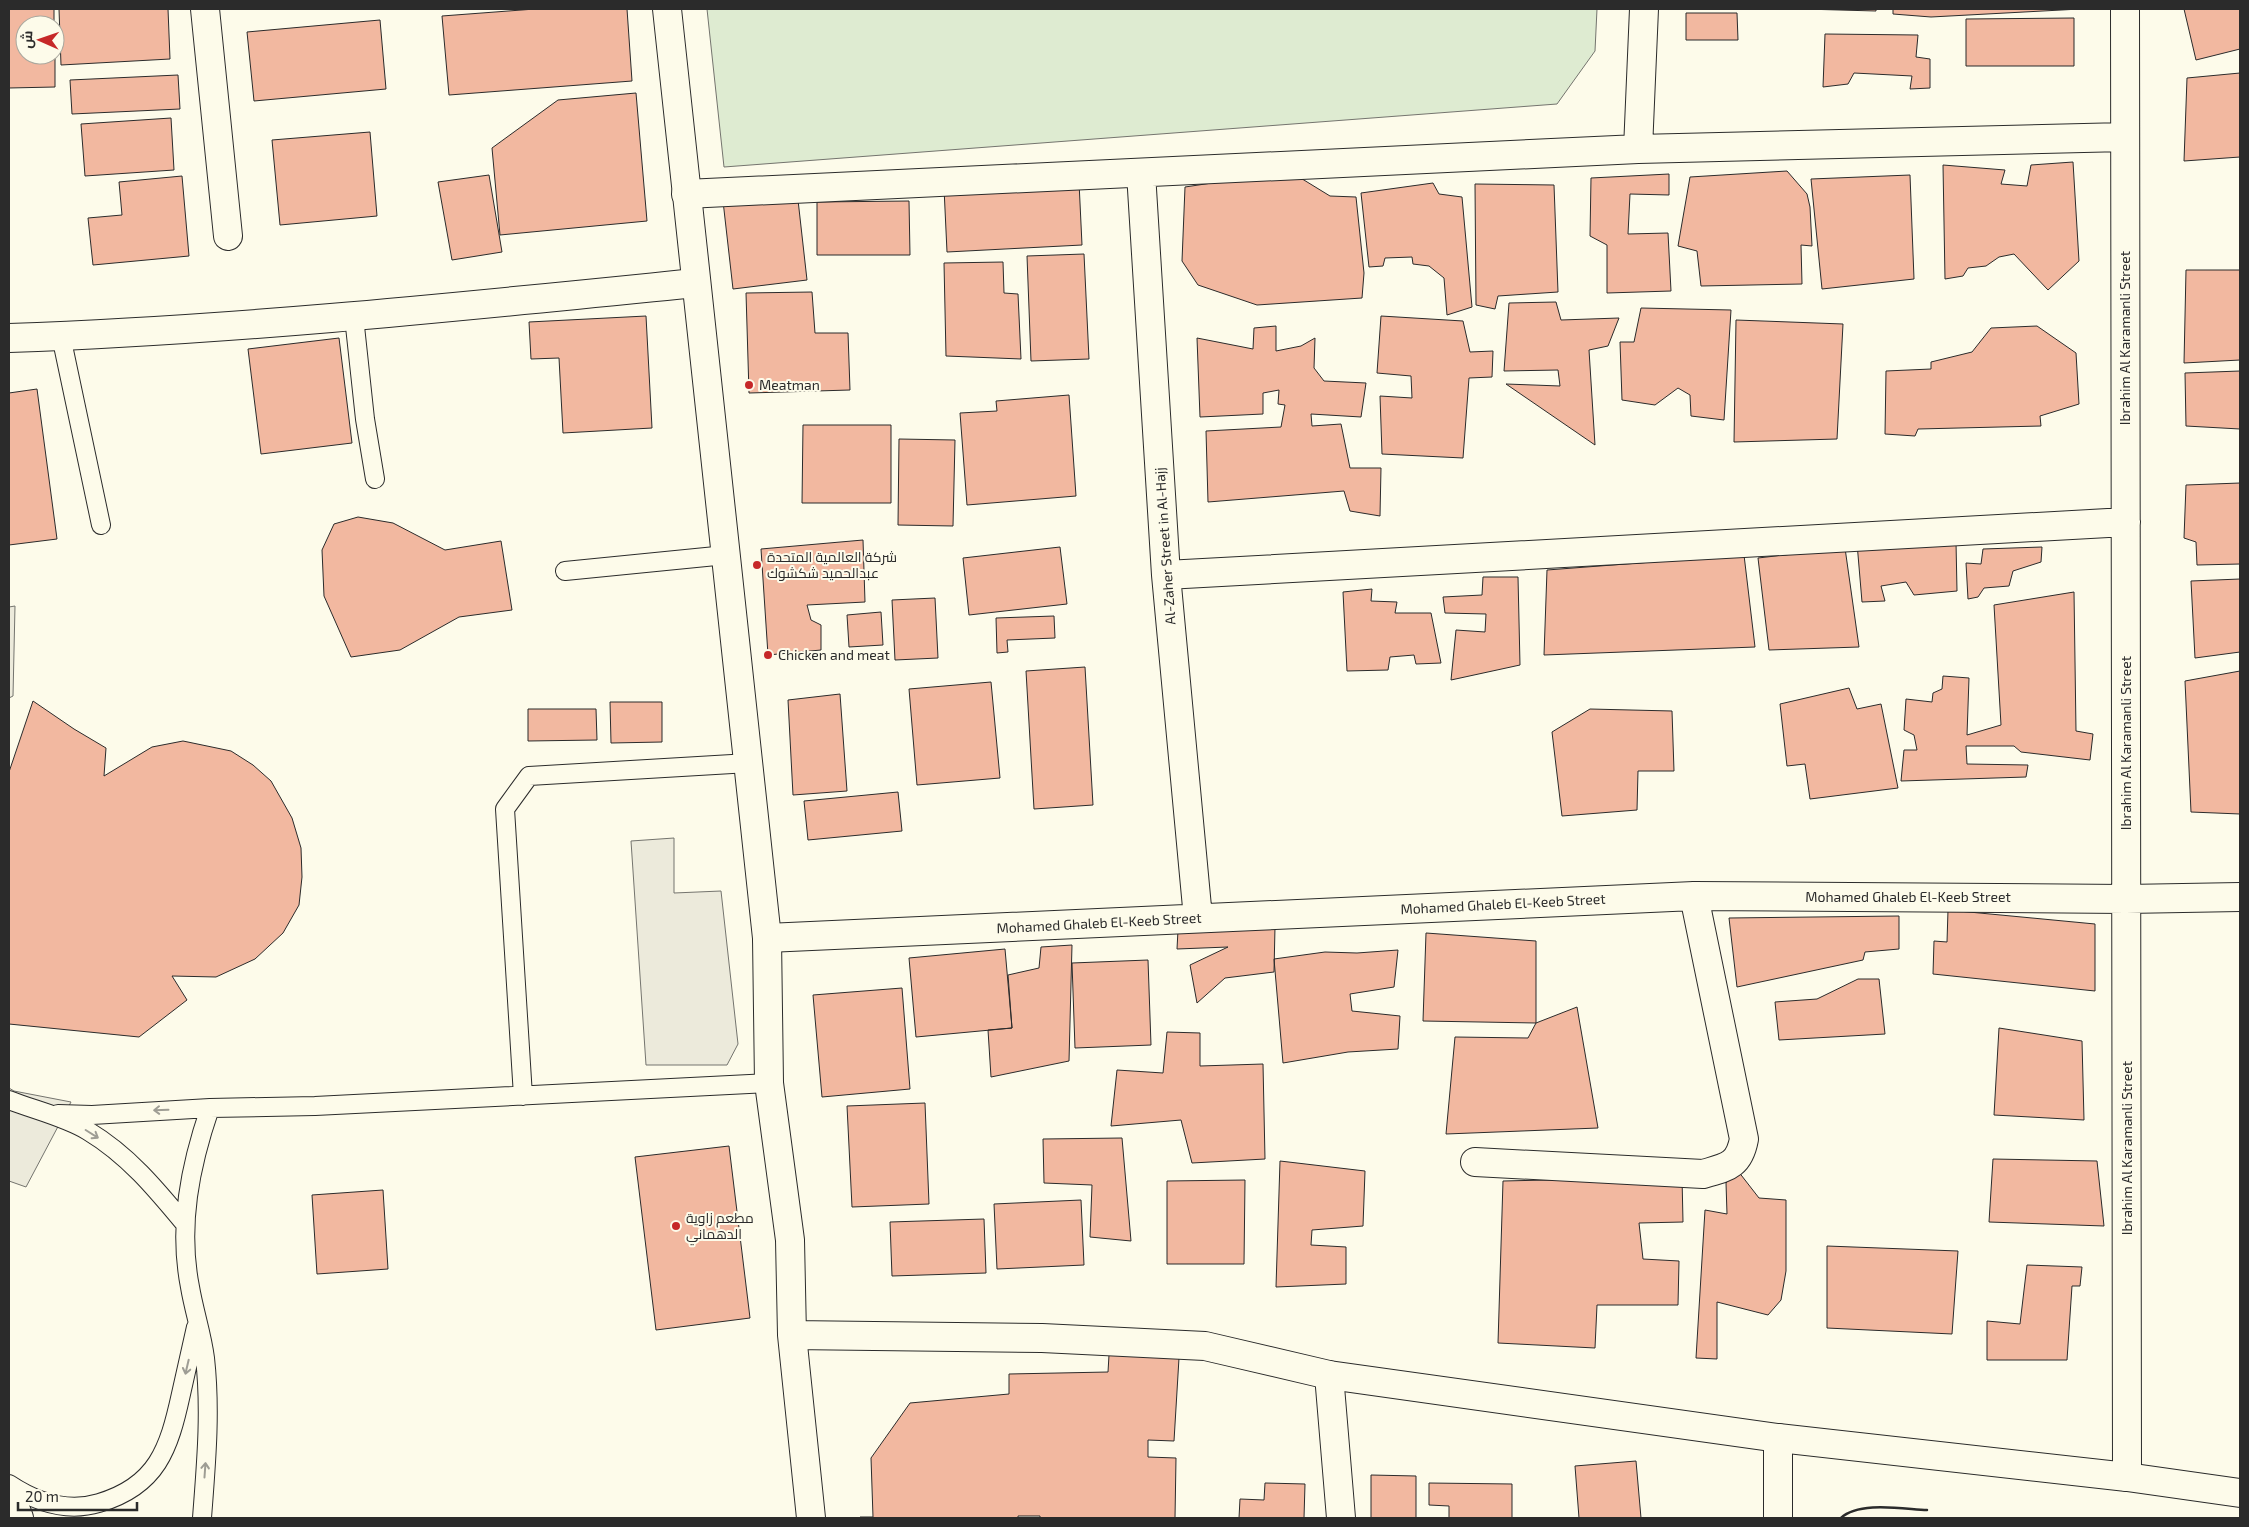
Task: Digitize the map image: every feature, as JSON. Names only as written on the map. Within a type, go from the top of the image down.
[{"type":"street","points":[[205,9],[228,236]]},
{"type":"street","points":[[667,9],[767,938],[769,1083],[790,1240],[792,1335],[811,1518]]},
{"type":"street","points":[[1638,149],[1644,9]]},
{"type":"street","name":"Ibrahim Al Karamanli Street","points":[[2125,9],[2127,1477]]},
{"type":"street","points":[[686,194],[1141,174],[1638,149],[2124,137]]},
{"type":"street","name":"Al-Zaher Street in Al-Hajj","points":[[1141,174],[1166,575],[1198,918]]},
{"type":"street","points":[[9,338],[112,335],[354,317],[696,283]]},
{"type":"street","points":[[1166,575],[2126,522]]},
{"type":"street","points":[[1476,1162],[1703,1174],[1730,1166],[1738,1158],[1744,1140],[1694,896]]},
{"type":"street","name":"Mohamed Ghaleb El-Keeb Street","points":[[767,938],[1694,896],[2240,897]]},
{"type":"street","points":[[792,1335],[1042,1338],[1205,1346],[1329,1375],[1778,1438],[2127,1477],[2240,1493]]},
{"type":"street","points":[[1329,1375],[1341,1518]]},
{"type":"street","points":[[1778,1438],[1778,1518]]},
{"type":"street","points":[[9,1492],[19,1518]]},
{"type":"lane","points":[[354,317],[365,419],[375,479]]},
{"type":"lane","points":[[61,336],[101,525]]},
{"type":"lane","points":[[565,571],[726,555]]},
{"type":"lane","points":[[523,1096],[505,809],[530,776],[749,763]]},
{"type":"lane","points":[[47,1114],[315,1106],[769,1083]]},
{"type":"lane","points":[[9,1100],[87,1130],[122,1154],[152,1184],[185,1224]]},
{"type":"lane","points":[[202,1518],[208,1434],[208,1396],[198,1319],[190,1288],[186,1257],[185,1224],[190,1178],[210,1108]]},
{"type":"lane","points":[[9,1484],[29,1498],[58,1506],[87,1506],[116,1498],[142,1482],[161,1459],[173,1432],[198,1319]]},
{"type":"green space","points":[[707,9],[1597,9],[1595,51],[1557,104],[724,167]]},
{"type":"shaded area","points":[[15,606],[13,696],[9,698],[9,607]]},
{"type":"shaded area","points":[[674,838],[674,893],[721,891],[738,1044],[727,1065],[646,1065],[631,841]]},
{"type":"shaded area","points":[[9,1088],[14,1091],[71,1102],[26,1187],[9,1181]]},
{"type":"building","points":[[9,9],[54,9],[54,15],[15,15],[15,65],[55,65],[55,87],[9,88]]},
{"type":"building","points":[[59,9],[168,9],[170,59],[65,65],[65,15],[59,15]]},
{"type":"building","points":[[535,9],[627,9],[632,81],[449,95],[442,16]]},
{"type":"building","points":[[1803,9],[1876,9],[1876,11]]},
{"type":"building","points":[[1893,9],[2080,9],[1931,17],[1893,14]]},
{"type":"building","points":[[2184,9],[2240,9],[2240,49],[2196,60]]},
{"type":"building","points":[[1686,13],[1737,13],[1738,40],[1686,40]]},
{"type":"building","points":[[2074,18],[2074,66],[1966,66],[1966,19]]},
{"type":"building","points":[[380,20],[386,89],[254,101],[247,32]]},
{"type":"building","points":[[1825,34],[1918,35],[1916,57],[1930,59],[1930,88],[1910,89],[1912,76],[1854,73],[1848,84],[1823,87]]},
{"type":"building","points":[[2240,73],[2240,157],[2184,161],[2187,78]]},
{"type":"building","points":[[178,75],[180,109],[72,114],[70,80]]},
{"type":"building","points":[[636,93],[647,221],[500,235],[492,148],[558,100]]},
{"type":"building","points":[[171,118],[174,170],[85,176],[81,124]]},
{"type":"building","points":[[370,132],[377,216],[280,225],[272,140]]},
{"type":"building","points":[[2073,162],[2079,261],[2048,290],[2014,254],[1999,257],[1986,266],[1968,268],[1963,276],[1945,279],[1943,165],[2005,170],[2001,184],[2027,186],[2031,165]]},
{"type":"building","points":[[1787,171],[1807,194],[1810,207],[1812,246],[1801,245],[1802,284],[1701,286],[1697,251],[1678,246],[1690,177]]},
{"type":"building","points":[[1669,174],[1669,195],[1630,194],[1628,234],[1668,233],[1671,291],[1607,293],[1607,245],[1590,236],[1591,178]]},
{"type":"building","points":[[489,175],[502,252],[452,260],[438,182]]},
{"type":"building","points":[[1910,175],[1914,279],[1822,289],[1811,179]]},
{"type":"building","points":[[182,176],[189,256],[93,265],[88,218],[122,215],[119,182]]},
{"type":"building","points":[[1252,177],[1299,177],[1330,196],[1356,197],[1364,273],[1362,298],[1257,305],[1198,285],[1182,261],[1185,187]]},
{"type":"building","points":[[1079,182],[1082,245],[947,252],[944,188]]},
{"type":"building","points":[[1433,183],[1439,194],[1462,197],[1472,307],[1447,315],[1444,278],[1429,266],[1413,264],[1412,257],[1385,258],[1383,266],[1369,267],[1361,193]]},
{"type":"building","points":[[1475,184],[1554,185],[1558,292],[1498,296],[1495,309],[1476,305]]},
{"type":"building","points":[[797,191],[807,280],[733,289],[723,201]]},
{"type":"building","points":[[909,201],[910,255],[817,255],[817,202]]},
{"type":"building","points":[[1084,254],[1089,359],[1031,361],[1027,256]]},
{"type":"building","points":[[1003,262],[1004,293],[1018,294],[1021,359],[946,356],[944,263]]},
{"type":"building","points":[[2186,270],[2240,270],[2240,360],[2184,363]]},
{"type":"building","points":[[812,292],[815,333],[848,333],[850,390],[749,393],[746,293]]},
{"type":"building","points":[[1556,302],[1561,320],[1619,318],[1608,346],[1589,350],[1595,445],[1506,384],[1560,386],[1558,370],[1504,371],[1509,303]]},
{"type":"building","points":[[1641,308],[1731,310],[1724,420],[1691,416],[1690,395],[1678,388],[1655,405],[1622,400],[1620,342],[1634,342]]},
{"type":"building","points":[[646,316],[652,428],[563,433],[559,358],[531,359],[529,322]]},
{"type":"building","points":[[1381,316],[1463,321],[1470,352],[1493,351],[1492,377],[1469,378],[1463,458],[1382,454],[1380,396],[1412,398],[1411,376],[1377,373]]},
{"type":"building","points":[[1736,320],[1843,324],[1837,439],[1734,442]]},
{"type":"building","points":[[1276,326],[1276,351],[1301,346],[1315,338],[1314,368],[1324,381],[1366,383],[1361,417],[1311,414],[1312,426],[1341,424],[1350,468],[1381,468],[1380,516],[1350,511],[1344,491],[1208,502],[1206,431],[1281,427],[1285,405],[1278,404],[1279,390],[1263,393],[1263,414],[1200,417],[1197,338],[1253,349],[1254,328]]},
{"type":"building","points":[[2037,326],[2076,353],[2079,404],[2040,416],[2041,426],[1918,429],[1915,436],[1885,434],[1886,371],[1931,369],[1931,362],[1972,352],[1991,328]]},
{"type":"building","points":[[339,338],[352,443],[261,454],[248,349]]},
{"type":"building","points":[[2240,371],[2240,429],[2186,426],[2185,373]]},
{"type":"building","points":[[37,389],[57,539],[9,545],[9,393]]},
{"type":"building","points":[[1069,395],[1076,496],[967,505],[960,413],[997,411],[996,401]]},
{"type":"building","points":[[803,425],[891,425],[891,503],[802,503]]},
{"type":"building","points":[[899,439],[955,440],[953,526],[898,525]]},
{"type":"building","points":[[2240,483],[2240,564],[2197,565],[2196,542],[2184,538],[2186,485]]},
{"type":"building","points":[[358,517],[393,523],[445,550],[501,541],[512,610],[459,617],[400,650],[351,657],[324,596],[322,550],[334,524]]},
{"type":"building","points":[[863,540],[865,602],[807,605],[811,620],[821,625],[821,650],[768,655],[761,549]]},
{"type":"building","points":[[1956,542],[1957,591],[1914,595],[1906,582],[1881,586],[1885,601],[1862,602],[1857,543]]},
{"type":"building","points":[[1060,547],[1067,604],[969,615],[963,558]]},
{"type":"building","points":[[2042,547],[2041,562],[2013,571],[2009,586],[1984,588],[1978,597],[1968,599],[1966,563],[1981,564],[1983,549]]},
{"type":"building","points":[[1845,548],[1859,647],[1769,650],[1758,558]]},
{"type":"building","points":[[1744,555],[1755,647],[1544,655],[1547,570]]},
{"type":"building","points":[[1483,577],[1518,577],[1520,665],[1451,680],[1456,630],[1485,632],[1486,614],[1445,613],[1443,597],[1482,595]]},
{"type":"building","points":[[2240,579],[2240,652],[2195,658],[2191,581]]},
{"type":"building","points":[[1372,589],[1371,601],[1397,602],[1395,613],[1431,613],[1441,663],[1416,664],[1414,655],[1390,657],[1388,670],[1347,671],[1343,592]]},
{"type":"building","points":[[2074,592],[2076,731],[2093,734],[2090,760],[2021,752],[2014,746],[1966,746],[1967,764],[2028,765],[2026,777],[1901,781],[1904,750],[1917,750],[1914,735],[1904,730],[1906,699],[1932,702],[1933,693],[1942,689],[1943,676],[1969,678],[1967,735],[2001,725],[1994,605]]},
{"type":"building","points":[[935,598],[938,658],[895,660],[892,600]]},
{"type":"building","points":[[881,612],[883,645],[849,647],[847,615]]},
{"type":"building","points":[[1054,616],[1055,638],[1007,640],[1008,652],[997,653],[996,618]]},
{"type":"building","points":[[1085,667],[1093,805],[1034,809],[1026,671]]},
{"type":"building","points":[[2240,671],[2240,814],[2191,812],[2185,681]]},
{"type":"building","points":[[991,682],[1000,778],[917,785],[909,689]]},
{"type":"building","points":[[1849,688],[1857,709],[1881,704],[1898,788],[1810,799],[1805,764],[1787,766],[1780,704]]},
{"type":"building","points":[[840,694],[847,791],[793,795],[788,700]]},
{"type":"building","points":[[33,701],[106,748],[104,776],[152,747],[183,741],[231,751],[253,765],[271,781],[292,818],[301,848],[302,877],[299,905],[283,933],[255,959],[216,977],[172,976],[187,1000],[139,1037],[9,1024],[9,772]]},
{"type":"building","points":[[610,702],[662,702],[662,742],[611,743]]},
{"type":"building","points":[[528,709],[596,709],[597,740],[528,741]]},
{"type":"building","points":[[1590,709],[1672,711],[1674,771],[1638,771],[1637,810],[1562,816],[1552,732]]},
{"type":"building","points":[[898,792],[902,831],[808,840],[804,801]]},
{"type":"building","points":[[1948,910],[2095,924],[2095,991],[1933,974],[1934,941],[1947,942]]},
{"type":"building","points":[[1899,916],[1899,949],[1865,952],[1863,960],[1737,987],[1729,918]]},
{"type":"building","points":[[1275,927],[1274,972],[1225,978],[1197,1003],[1190,965],[1228,947],[1177,949],[1178,930]]},
{"type":"building","points":[[1426,933],[1536,941],[1536,1023],[1423,1021]]},
{"type":"building","points":[[1072,945],[1069,1061],[991,1077],[988,1030],[1012,1028],[1008,975],[1039,968],[1041,947]]},
{"type":"building","points":[[1005,949],[1012,1028],[916,1037],[909,958]]},
{"type":"building","points":[[1398,950],[1394,987],[1350,994],[1352,1011],[1400,1016],[1398,1049],[1348,1052],[1283,1063],[1274,959],[1325,952],[1357,953]]},
{"type":"building","points":[[1148,960],[1151,1045],[1075,1048],[1072,963]]},
{"type":"building","points":[[1858,979],[1879,979],[1885,1034],[1779,1040],[1775,1002],[1817,999]]},
{"type":"building","points":[[902,988],[910,1089],[822,1097],[813,995]]},
{"type":"building","points":[[1577,1007],[1598,1128],[1446,1134],[1455,1037],[1528,1038],[1536,1023]]},
{"type":"building","points":[[1999,1028],[2082,1041],[2084,1120],[1994,1115]]},
{"type":"building","points":[[1167,1032],[1200,1033],[1200,1066],[1263,1064],[1265,1159],[1192,1163],[1181,1120],[1111,1126],[1117,1070],[1163,1073]]},
{"type":"building","points":[[925,1103],[929,1204],[852,1207],[847,1106]]},
{"type":"building","points":[[1122,1138],[1131,1241],[1090,1237],[1092,1185],[1044,1183],[1043,1139]]},
{"type":"building","points":[[729,1146],[750,1318],[656,1330],[635,1157]]},
{"type":"building","points":[[1993,1159],[2097,1161],[2104,1226],[1989,1222]]},
{"type":"building","points":[[1280,1161],[1365,1171],[1363,1226],[1312,1230],[1311,1245],[1346,1247],[1346,1284],[1276,1287]]},
{"type":"building","points":[[1738,1171],[1759,1198],[1786,1200],[1786,1271],[1781,1300],[1768,1315],[1717,1302],[1717,1359],[1696,1358],[1705,1210],[1727,1214],[1726,1183]]},
{"type":"building","points":[[1682,1177],[1683,1222],[1639,1223],[1643,1259],[1679,1261],[1678,1305],[1597,1305],[1595,1348],[1498,1343],[1503,1181]]},
{"type":"building","points":[[1245,1180],[1244,1264],[1167,1264],[1167,1181]]},
{"type":"building","points":[[383,1190],[388,1269],[317,1274],[312,1195]]},
{"type":"building","points":[[1081,1200],[1084,1265],[997,1269],[994,1204]]},
{"type":"building","points":[[984,1219],[986,1273],[892,1276],[890,1222]]},
{"type":"building","points":[[1827,1246],[1958,1251],[1952,1334],[1827,1328]]},
{"type":"building","points":[[2027,1265],[2082,1267],[2080,1286],[2072,1286],[2067,1360],[1987,1360],[1987,1321],[2020,1324]]},
{"type":"building","points":[[1109,1355],[1179,1358],[1174,1441],[1148,1440],[1148,1457],[1176,1458],[1175,1518],[1040,1518],[1040,1516],[1018,1516],[1018,1518],[860,1518],[873,1517],[871,1458],[910,1403],[1009,1394],[1009,1374],[1108,1372]]},
{"type":"building","points":[[1636,1461],[1641,1518],[1579,1518],[1575,1466]]},
{"type":"building","points":[[1371,1475],[1416,1476],[1416,1518],[1371,1518]]},
{"type":"building","points":[[1265,1483],[1305,1484],[1304,1518],[1239,1518],[1240,1499],[1264,1500]]},
{"type":"building","points":[[1429,1483],[1512,1484],[1512,1518],[1449,1518],[1449,1506],[1429,1505]]},
{"type":"wall","points":[[1841,1518],[1859,1509],[1882,1507],[1927,1510]]},
{"type":"place","name":"Meatman","points":[[749,385]]},
{"type":"place","name":"شركة العالمية المتحدة عبدالحميد شكشوك","points":[[757,565]]},
{"type":"place","name":"Chicken and meat","points":[[768,655]]},
{"type":"place","name":"مطعم زاوية الدهماني","points":[[676,1226]]}]
